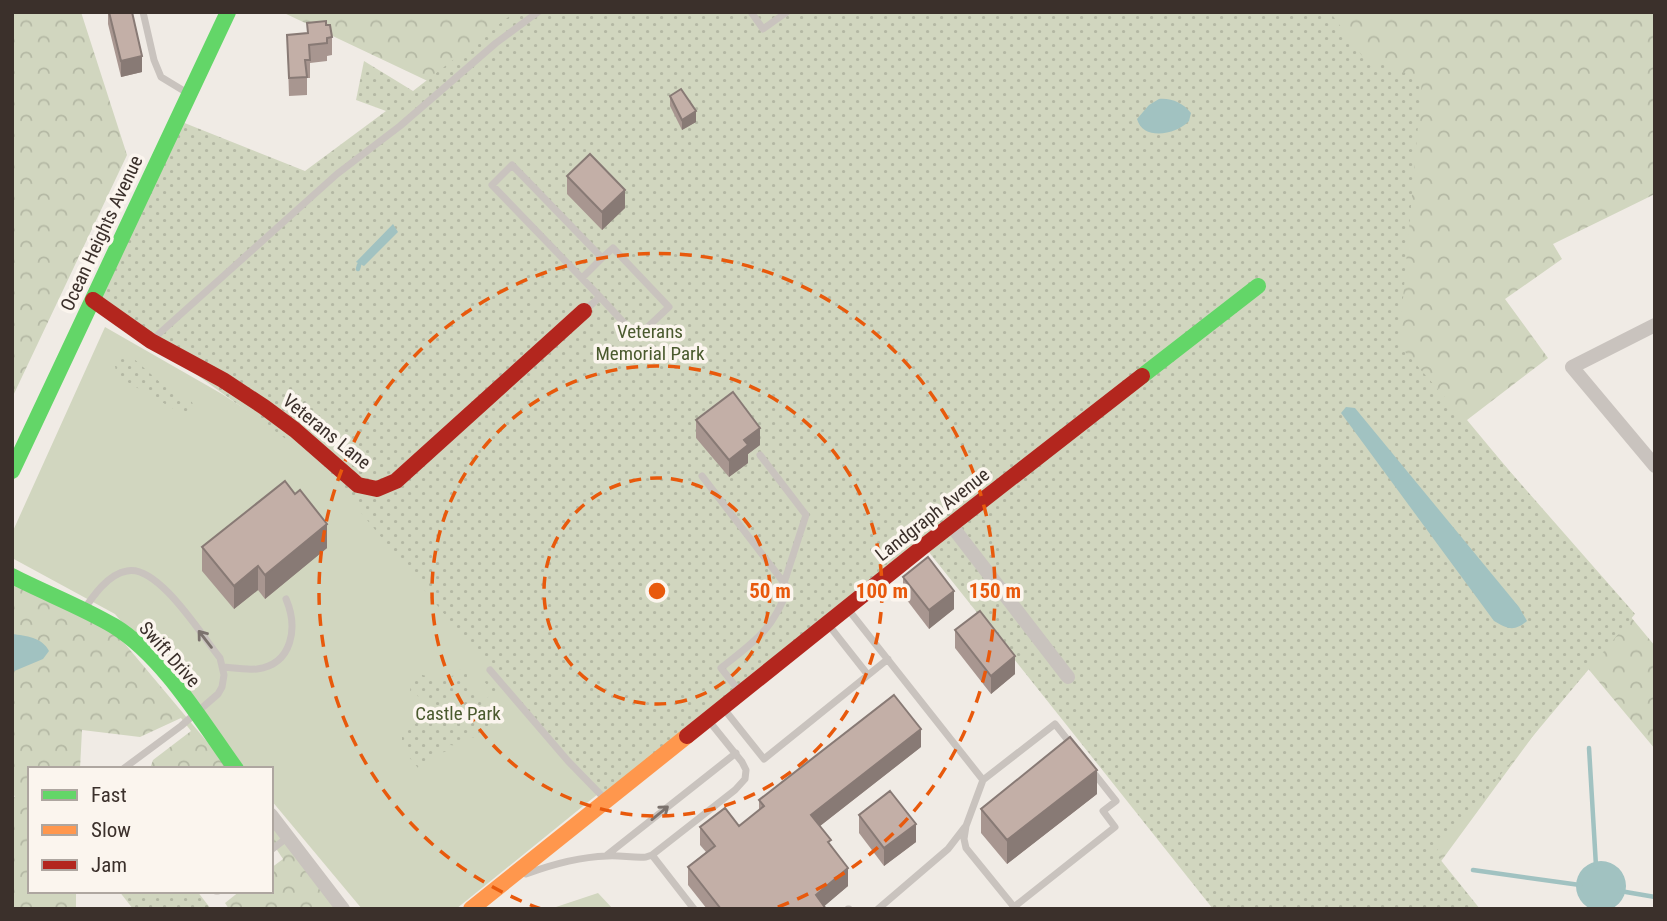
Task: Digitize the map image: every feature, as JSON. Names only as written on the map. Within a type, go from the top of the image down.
[{"type":"street","name":"Ocean Heights Avenue","points":[[12,471],[228,12]]},
{"type":"street","name":"Landgraph Avenue","points":[[471,909],[951,525],[1258,286]]},
{"type":"street","name":"Veterans Lane","points":[[93,300],[151,341],[223,380],[264,407],[358,485],[377,489],[396,481],[584,311]]},
{"type":"street","points":[[1655,325],[1572,367],[1655,466]]},
{"type":"street","points":[[951,525],[1068,677]]},
{"type":"street","name":"Swift Drive","points":[[12,576],[113,626],[135,643],[155,663],[234,767]]},
{"type":"street","points":[[273,818],[343,909]]},
{"type":"lane","points":[[143,12],[160,77],[189,94]]},
{"type":"lane","points":[[151,341],[337,174],[400,126],[496,43],[538,12]]},
{"type":"lane","points":[[751,12],[763,29],[787,12]]},
{"type":"lane","points":[[582,278],[613,248],[669,307],[638,337],[492,185],[512,165],[602,258]]},
{"type":"lane","points":[[584,311],[600,297]]},
{"type":"lane","points":[[760,455],[806,515],[784,583]]},
{"type":"lane","points":[[702,476],[788,587],[773,622],[761,636],[721,668],[741,693]]},
{"type":"lane","points":[[83,611],[97,591],[124,571],[145,573],[169,594],[220,658],[223,667],[224,680],[220,690],[194,714],[126,767]]},
{"type":"lane","points":[[223,667],[247,670],[259,668],[273,664],[281,657],[290,643],[293,630],[286,599]]},
{"type":"lane","points":[[847,608],[983,780]]},
{"type":"lane","points":[[827,624],[868,675]]},
{"type":"lane","points":[[723,707],[764,759],[888,659]]},
{"type":"lane","points":[[490,670],[568,761],[607,800]]},
{"type":"lane","points":[[506,881],[566,861],[607,856],[646,858],[742,784],[746,770],[736,753],[708,719]]},
{"type":"lane","points":[[1055,724],[1116,801],[1103,811],[1115,827],[1014,908],[966,848],[966,826],[983,780],[1055,724]]},
{"type":"lane","points":[[607,856],[736,753]]},
{"type":"lane","points":[[878,909],[948,849],[966,826]]},
{"type":"lane","points":[[273,848],[288,837]]},
{"type":"lane","points":[[652,855],[694,909]]},
{"type":"green space","points":[[12,12],[81,12],[127,155],[12,398]]},
{"type":"green space","points":[[282,12],[526,12],[434,84]]},
{"type":"green space","name":"Veterans Memorial Park","points":[[515,12],[1330,12],[1363,57],[1422,79],[1399,345],[1635,614],[1435,853],[1480,909],[1213,909],[924,546],[606,800],[490,670],[322,465],[93,300],[177,120],[305,171],[386,111],[356,100],[364,61],[413,91]]},
{"type":"green space","points":[[1022,12],[1655,12],[1655,194],[1553,244],[1562,259],[1505,299],[1548,358],[1467,420],[1655,646],[1655,749],[1585,665],[1439,864]]},
{"type":"green space","points":[[105,327],[222,394],[333,467],[598,794],[456,909],[362,909],[273,802],[273,767],[243,767],[115,614],[12,558],[12,533]]},
{"type":"green space","points":[[122,355],[133,358],[163,385],[192,402],[191,411],[184,415],[117,375],[114,362]]},
{"type":"green space","points":[[12,575],[99,613],[228,767],[151,767],[153,760],[191,731],[181,718],[140,737],[82,730],[80,767],[28,767],[28,893],[76,893],[76,909],[12,909],[12,801],[15,796],[12,794]]},
{"type":"green space","name":"Castle Park","points":[[461,669],[467,673],[467,682],[473,686],[476,693],[482,693],[485,700],[493,693],[484,681],[487,678],[500,694],[485,706],[490,711],[490,725],[476,738],[471,737],[459,746],[450,745],[447,751],[427,766],[418,768],[399,745],[402,735],[429,712],[432,706],[427,699],[419,698],[415,692],[410,691],[412,681],[419,674],[430,677],[434,682],[446,672],[451,677]]},
{"type":"green space","points":[[273,825],[337,909],[229,909],[225,903],[238,893],[273,893],[273,866],[283,859],[273,844]]},
{"type":"green space","points":[[121,893],[199,893],[211,909],[133,909]]},
{"type":"green space","points":[[598,893],[613,909],[550,909]]},
{"type":"water","points":[[1159,99],[1173,100],[1184,106],[1191,113],[1189,121],[1176,130],[1160,134],[1146,131],[1137,119],[1149,105]]},
{"type":"water","points":[[393,224],[398,232],[364,266],[356,262]]},
{"type":"water","points":[[1346,407],[1355,408],[1519,607],[1527,621],[1511,628],[1494,621],[1341,413]]},
{"type":"water","points":[[12,634],[38,640],[49,651],[43,659],[12,672]]},
{"type":"water","points":[[1601,861],[1618,869],[1626,886],[1618,903],[1601,911],[1584,903],[1576,886],[1584,869]]},
{"type":"building","points":[[109,12],[132,12],[142,56],[121,61]]},
{"type":"building","points":[[326,21],[326,25],[330,25],[332,37],[327,38],[327,43],[309,45],[310,60],[305,60],[307,77],[289,78],[287,35],[308,33],[307,23]]},
{"type":"building","points":[[681,89],[696,111],[682,120],[670,96]]},
{"type":"building","points":[[590,154],[625,190],[602,212],[567,176]]},
{"type":"building","points":[[733,392],[760,428],[744,440],[748,445],[729,460],[696,420]]},
{"type":"building","points":[[285,481],[295,494],[300,490],[327,524],[265,575],[258,566],[234,586],[202,547]]},
{"type":"building","points":[[928,557],[954,591],[929,610],[903,577]]},
{"type":"building","points":[[980,611],[1015,656],[991,676],[955,630]]},
{"type":"building","points":[[894,695],[921,729],[811,815],[848,868],[816,895],[826,909],[721,909],[688,867],[715,846],[700,827],[725,808],[739,826],[764,806],[759,800]]},
{"type":"building","points":[[1070,737],[1097,770],[1007,840],[981,809]]},
{"type":"building","points":[[890,791],[916,824],[884,848],[859,815]]},
{"type":"waterway","points":[[358,269],[359,265]]},
{"type":"waterway","points":[[1589,748],[1596,866]]},
{"type":"waterway","points":[[1473,870],[1580,885]]},
{"type":"waterway","points":[[1620,891],[1655,897]]},
{"type":"traffic: fast","points":[[12,471],[228,12]]},
{"type":"traffic: fast","points":[[1142,376],[1258,286]]},
{"type":"traffic: fast","points":[[12,576],[102,619],[132,639],[166,672],[235,767]]},
{"type":"traffic: slow","points":[[471,909],[687,736]]},
{"type":"traffic: jam","points":[[93,300],[151,341],[223,380],[264,407],[358,485],[377,489],[396,481],[584,311]]},
{"type":"traffic: jam","points":[[687,736],[1142,376]]}]
